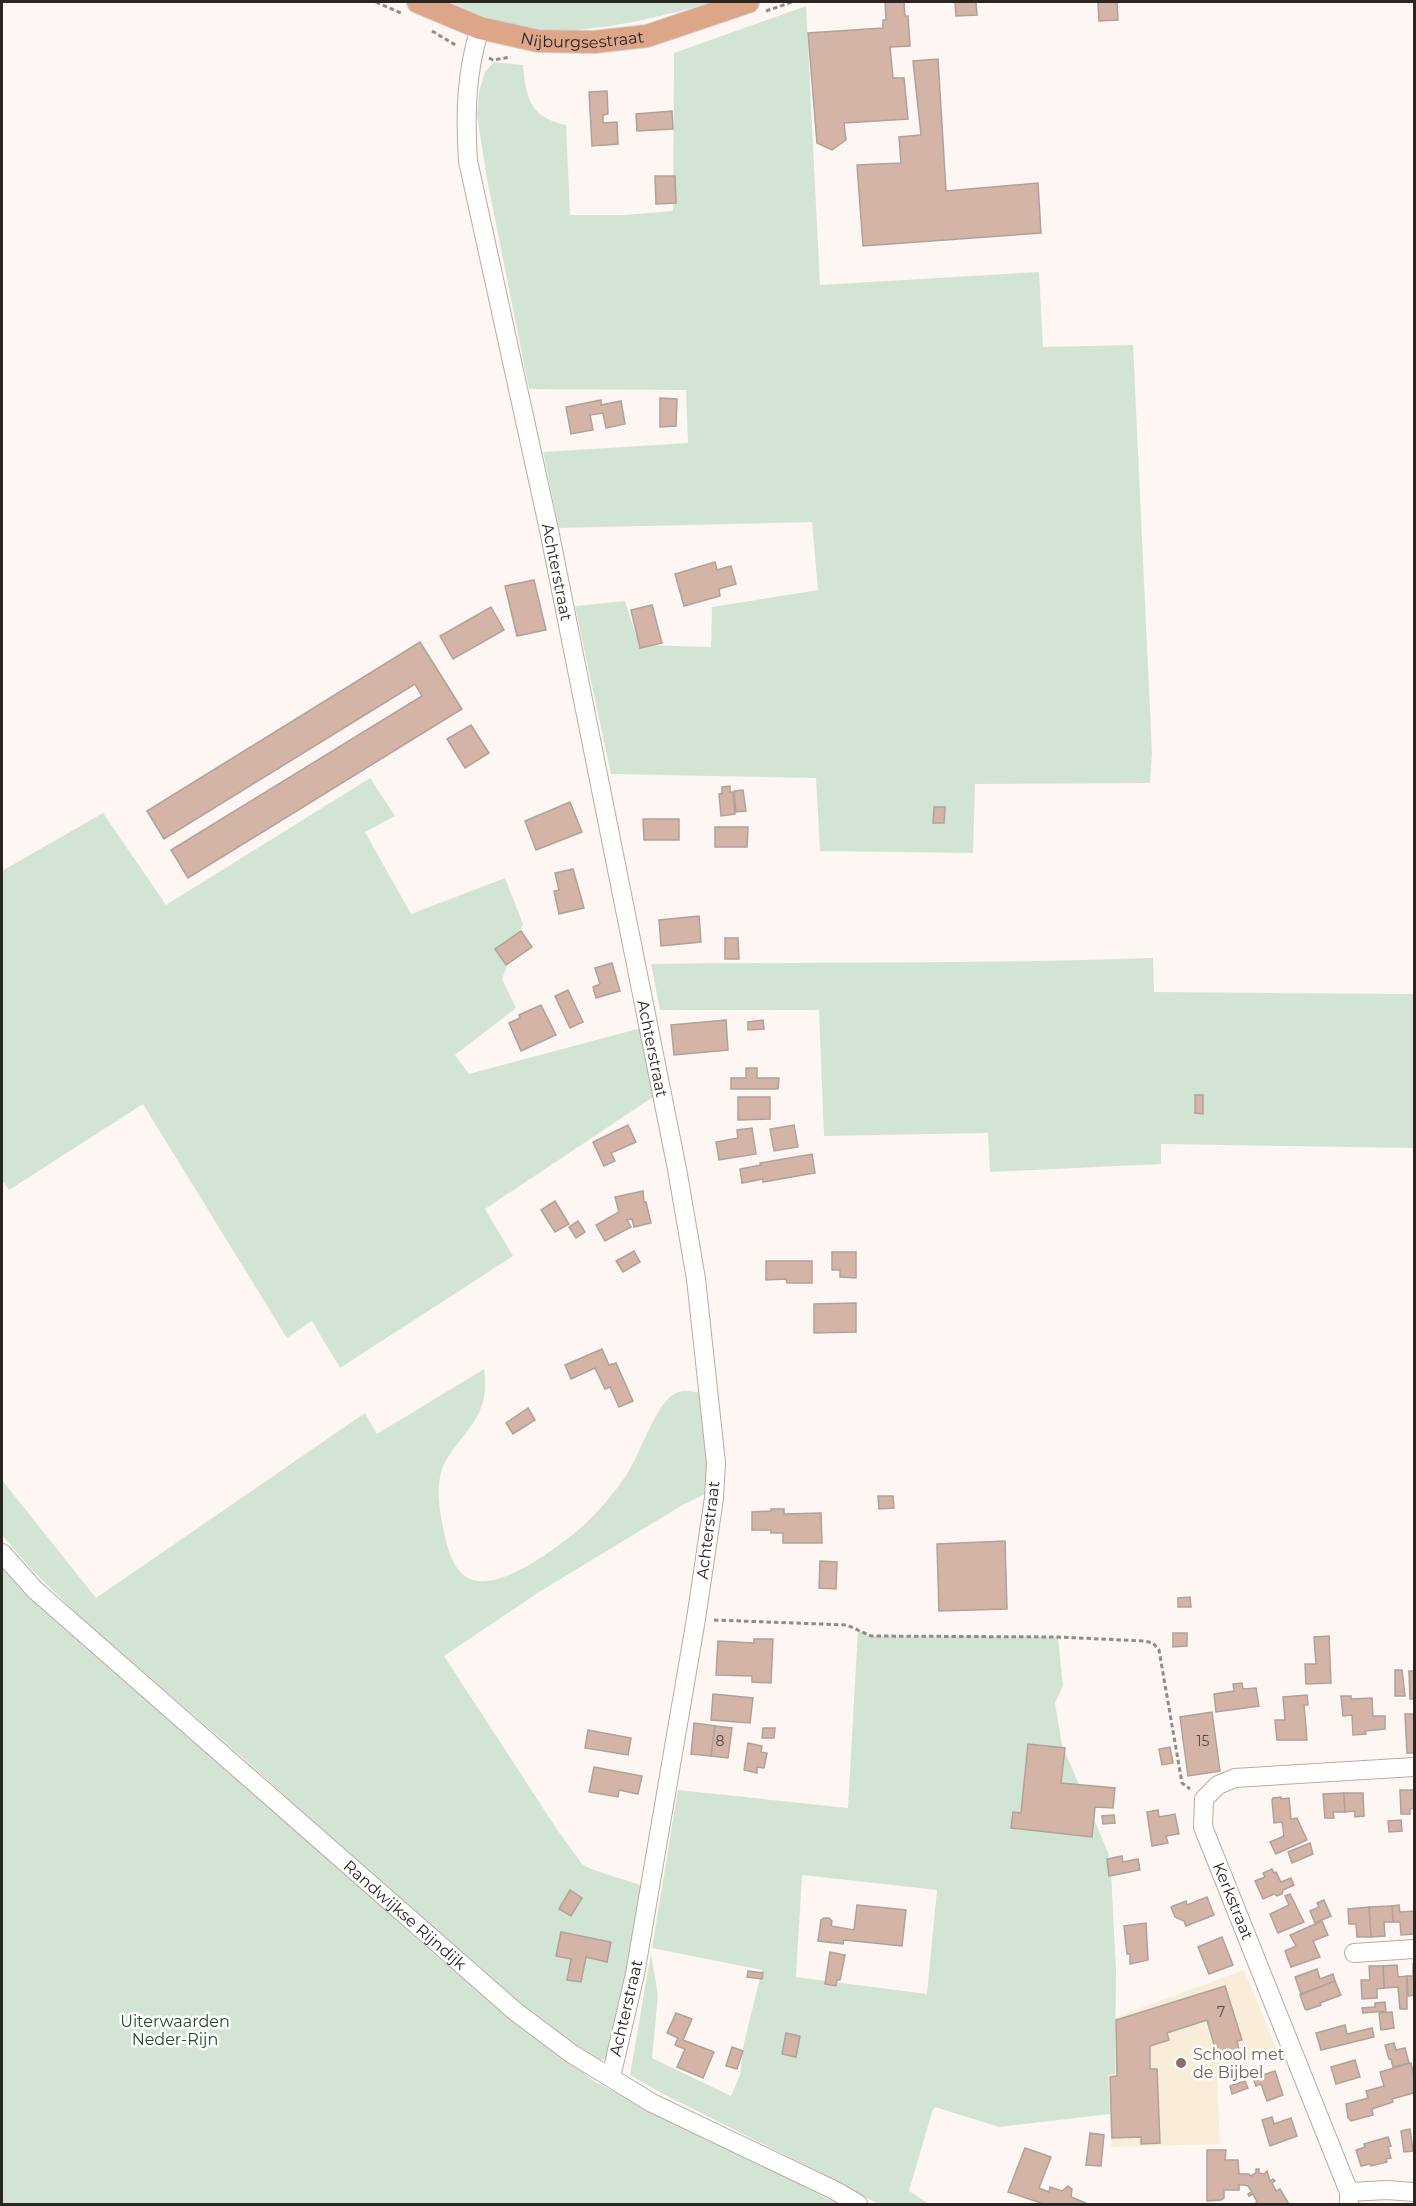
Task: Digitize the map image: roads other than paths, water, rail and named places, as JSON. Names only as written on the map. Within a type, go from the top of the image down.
[{"type":"main road","name":"Nijburgsestraat","points":[[418,2],[480,28],[538,40],[594,42],[647,36],[748,2]]},
{"type":"street","name":"Achterstraat","points":[[480,28],[472,53],[466,94],[468,161],[551,542],[675,1158],[696,1279],[716,1463],[714,1498],[696,1619],[635,1974],[610,2077]]},
{"type":"street","name":"Randwijkse Rijndijk","points":[[2,1553],[36,1590],[516,2012],[572,2054],[652,2103],[834,2190],[858,2205]]},
{"type":"street","name":"Kerkstraat","points":[[1349,2198],[1203,1827],[1204,1799],[1218,1785],[1235,1778],[1414,1767]]},
{"type":"street","points":[[1353,1953],[1414,1949]]},
{"type":"street","points":[[1349,2198],[1387,2190],[1414,2192]]},
{"type":"place","name":"School met de Bijbel","points":[[1181,2063]]},
{"type":"park label","name":"Uiterwaarden Neder-Rijn","points":[[175,2030]]}]
